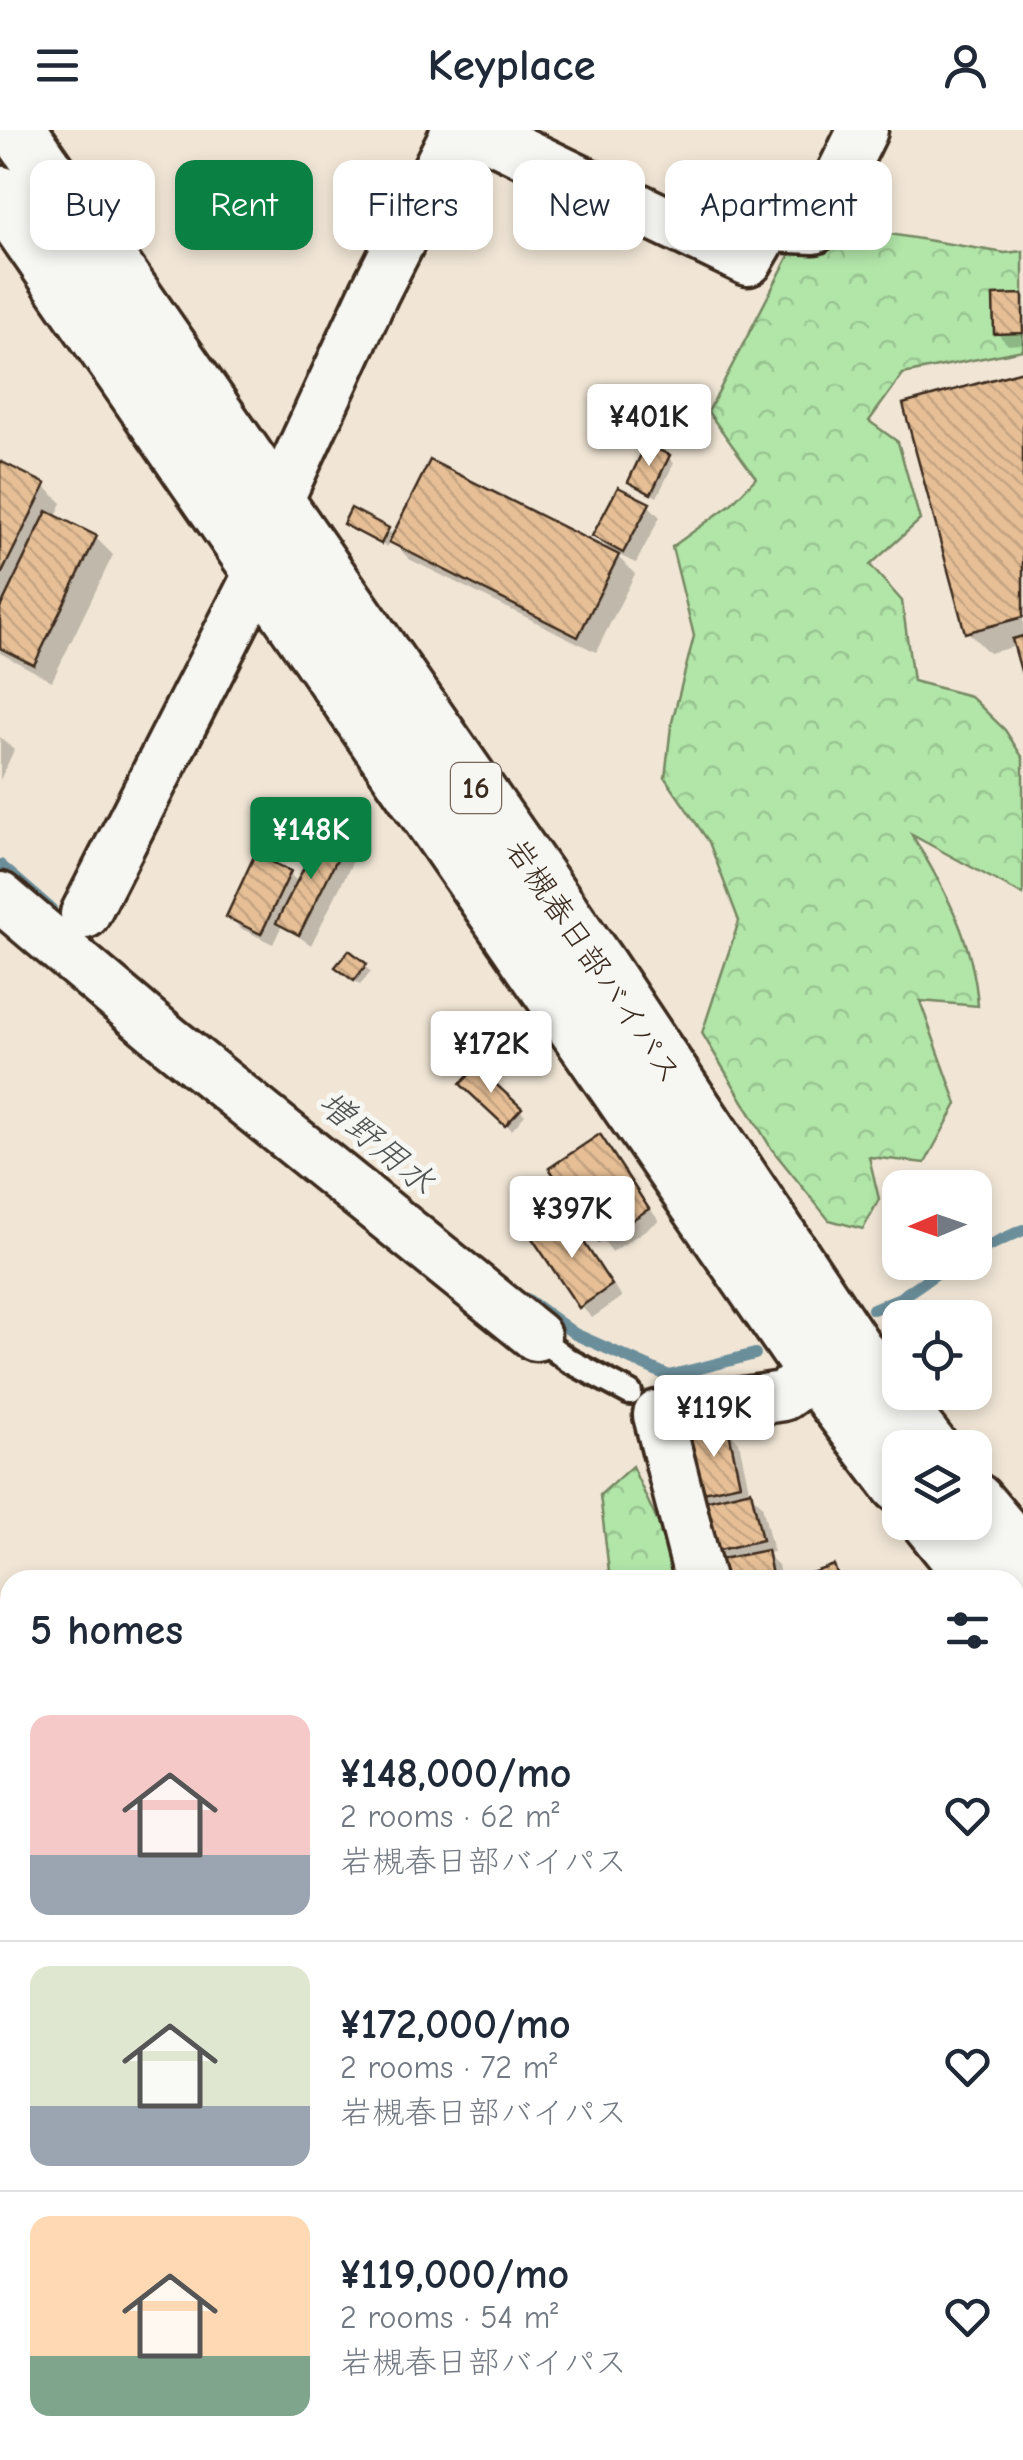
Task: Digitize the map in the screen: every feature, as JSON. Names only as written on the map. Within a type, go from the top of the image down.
[{"type":"highway","name":"岩槻春日部バイパス","points":[[18,130],[588,950],[862,1362],[916,1430]]},
{"type":"highway","name":"岩槻春日部バイパス","points":[[0,194],[815,1373],[882,1461]]},
{"type":"highway","points":[[992,1521],[1023,1558]]},
{"type":"highway","points":[[945,1540],[969,1570]]},
{"type":"street","points":[[84,914],[261,569],[278,501],[375,291],[457,130]]},
{"type":"street","points":[[476,130],[748,260],[768,227],[814,228],[863,130]]},
{"type":"street","points":[[0,896],[536,1336]]},
{"type":"street","points":[[697,1570],[644,1404],[782,1396],[815,1373]]},
{"type":"lane","points":[[536,1336],[568,1360],[644,1404]]},
{"type":"green space","points":[[892,234],[1005,253],[1023,251],[1023,350],[903,374],[869,421],[898,442],[920,520],[870,565],[902,601],[913,681],[970,696],[1005,730],[1023,758],[1023,895],[912,835],[956,917],[971,960],[978,1006],[920,1001],[957,1104],[925,1163],[869,1157],[879,1199],[863,1229],[829,1220],[771,1148],[702,1033],[739,921],[709,842],[665,778],[671,726],[694,636],[672,547],[730,505],[756,478],[708,412],[792,250],[892,250]]},
{"type":"green space","points":[[632,1466],[659,1525],[672,1570],[609,1570],[600,1495]]},
{"type":"building","points":[[1023,294],[1023,333],[994,334],[993,295]]},
{"type":"building","points":[[1023,371],[1023,617],[965,633],[903,404]]},
{"type":"building","points":[[646,444],[670,455],[651,494],[628,482]]},
{"type":"building","points":[[430,460],[619,555],[578,637],[389,542]]},
{"type":"building","points":[[0,461],[46,484],[0,577]]},
{"type":"building","points":[[618,487],[650,503],[623,553],[592,536]]},
{"type":"building","points":[[351,508],[389,528],[381,544],[343,524]]},
{"type":"building","points":[[47,511],[97,536],[34,665],[0,648],[0,608]]},
{"type":"building","points":[[1023,636],[1023,678],[1012,639]]},
{"type":"building","points":[[323,830],[346,841],[299,935],[276,923]]},
{"type":"building","points":[[255,854],[291,871],[261,934],[226,917]]},
{"type":"building","points":[[349,950],[367,964],[354,981],[335,967]]},
{"type":"building","points":[[477,1067],[522,1108],[505,1126],[460,1084]]},
{"type":"building","points":[[600,1134],[649,1209],[598,1242],[549,1168]]},
{"type":"building","points":[[566,1215],[612,1285],[579,1308],[532,1238]]},
{"type":"building","points":[[728,1427],[740,1484],[699,1493],[687,1436]]},
{"type":"building","points":[[751,1490],[762,1540],[711,1552],[700,1502]]},
{"type":"building","points":[[767,1550],[771,1570],[703,1570],[702,1563]]},
{"type":"waterway","name":"増野用水","points":[[0,865],[51,909]]},
{"type":"waterway","name":"増野用水","points":[[992,1244],[1023,1230]]},
{"type":"waterway","name":"増野用水","points":[[873,1309],[900,1298],[926,1280]]},
{"type":"waterway","name":"増野用水","points":[[527,1299],[575,1334],[669,1376],[755,1354]]}]
